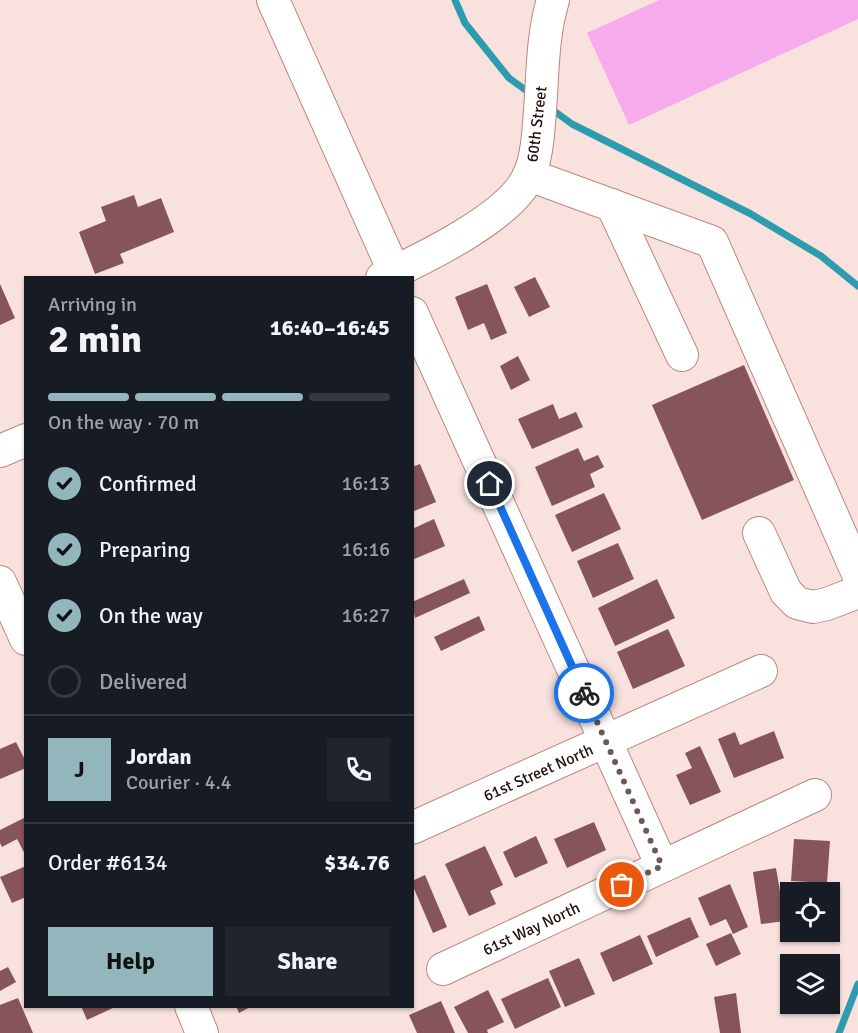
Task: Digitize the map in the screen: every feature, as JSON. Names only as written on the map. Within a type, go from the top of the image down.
[{"type":"street","points":[[273,0],[391,276]]},
{"type":"street","name":"60th Street","points":[[391,276],[481,225],[510,201],[529,175],[539,124],[547,20],[553,0]]},
{"type":"street","points":[[529,175],[712,242],[858,574]]},
{"type":"street","points":[[612,205],[682,355]]},
{"type":"street","points":[[414,317],[662,866]]},
{"type":"street","points":[[0,451],[24,441]]},
{"type":"street","points":[[759,533],[786,592],[797,603],[813,607],[828,604],[858,592]]},
{"type":"street","points":[[0,582],[24,635]]},
{"type":"street","name":"61st Street North","points":[[414,827],[761,671]]},
{"type":"street","name":"61st Way North","points":[[443,969],[815,795]]},
{"type":"street","points":[[191,1008],[202,1033]]},
{"type":"shaded area","points":[[659,0],[858,0],[858,19],[629,125],[587,33]]},
{"type":"building","points":[[134,195],[138,207],[161,198],[174,232],[120,254],[124,263],[95,274],[79,232],[106,221],[101,207]]},
{"type":"building","points":[[535,277],[550,307],[529,317],[514,287]]},
{"type":"building","points":[[0,284],[15,318],[0,325]]},
{"type":"building","points":[[487,284],[507,333],[491,340],[484,323],[468,330],[455,297]]},
{"type":"building","points":[[518,356],[530,380],[511,390],[500,366]]},
{"type":"building","points":[[744,365],[794,480],[702,520],[652,405]]},
{"type":"building","points":[[553,404],[559,419],[576,412],[583,427],[532,449],[518,419]]},
{"type":"building","points":[[578,448],[584,461],[598,455],[604,467],[590,474],[595,487],[552,506],[535,467]]},
{"type":"building","points":[[420,464],[436,502],[414,511],[414,466]]},
{"type":"building","points":[[604,493],[621,529],[572,552],[555,515]]},
{"type":"building","points":[[434,519],[445,546],[414,559],[414,528]]},
{"type":"building","points":[[618,543],[634,579],[593,598],[577,561]]},
{"type":"building","points":[[464,579],[470,593],[415,618],[414,601]]},
{"type":"building","points":[[657,579],[675,618],[615,646],[598,608]]},
{"type":"building","points":[[479,616],[485,630],[441,651],[434,637]]},
{"type":"building","points":[[668,629],[685,666],[633,689],[617,652]]},
{"type":"building","points":[[774,731],[784,758],[734,778],[718,739],[735,732],[740,745]]},
{"type":"building","points":[[16,742],[24,758],[24,769],[0,779],[0,749]]},
{"type":"building","points":[[700,746],[721,792],[690,805],[676,775],[692,768],[685,753]]},
{"type":"building","points":[[24,818],[24,852],[17,839],[2,847],[0,830]]},
{"type":"building","points":[[594,822],[606,850],[567,868],[554,839]]},
{"type":"building","points":[[536,836],[548,863],[515,878],[503,852]]},
{"type":"building","points":[[794,839],[830,841],[827,882],[791,881]]},
{"type":"building","points":[[485,846],[503,885],[490,891],[496,904],[469,916],[445,864]]},
{"type":"building","points":[[24,867],[24,898],[12,903],[0,877]]},
{"type":"building","points":[[776,868],[780,892],[780,922],[761,924],[753,872]]},
{"type":"building","points":[[425,875],[447,927],[433,933],[414,889],[414,880]]},
{"type":"building","points":[[730,884],[748,927],[733,934],[726,919],[710,926],[698,898]]},
{"type":"building","points":[[690,917],[699,937],[656,957],[647,936]]},
{"type":"building","points":[[731,933],[741,954],[716,966],[706,944]]},
{"type":"building","points":[[640,935],[653,964],[613,982],[600,953]]},
{"type":"building","points":[[579,958],[595,994],[565,1007],[549,971]]},
{"type":"building","points":[[8,967],[16,982],[0,991],[0,971]]},
{"type":"building","points":[[548,978],[561,1007],[515,1029],[501,999]]},
{"type":"building","points":[[488,990],[504,1022],[487,1030],[488,1033],[468,1033],[454,1007]]},
{"type":"building","points":[[736,993],[741,1033],[720,1033],[714,997]]},
{"type":"building","points":[[18,998],[33,1033],[0,1033],[0,1005]]},
{"type":"building","points":[[441,1001],[455,1033],[417,1033],[409,1015]]},
{"type":"building","points":[[82,1008],[113,1008],[87,1020]]},
{"type":"building","points":[[237,1008],[248,1008],[239,1013]]},
{"type":"waterway","points":[[455,0],[465,23],[509,78],[531,94]]},
{"type":"waterway","points":[[550,108],[572,124],[751,214],[821,256],[858,286]]},
{"type":"waterway","points":[[839,1033],[858,984]]},
{"type":"way so far","points":[[584,693],[662,866],[622,885]]},
{"type":"route","points":[[490,484],[584,693]]}]
